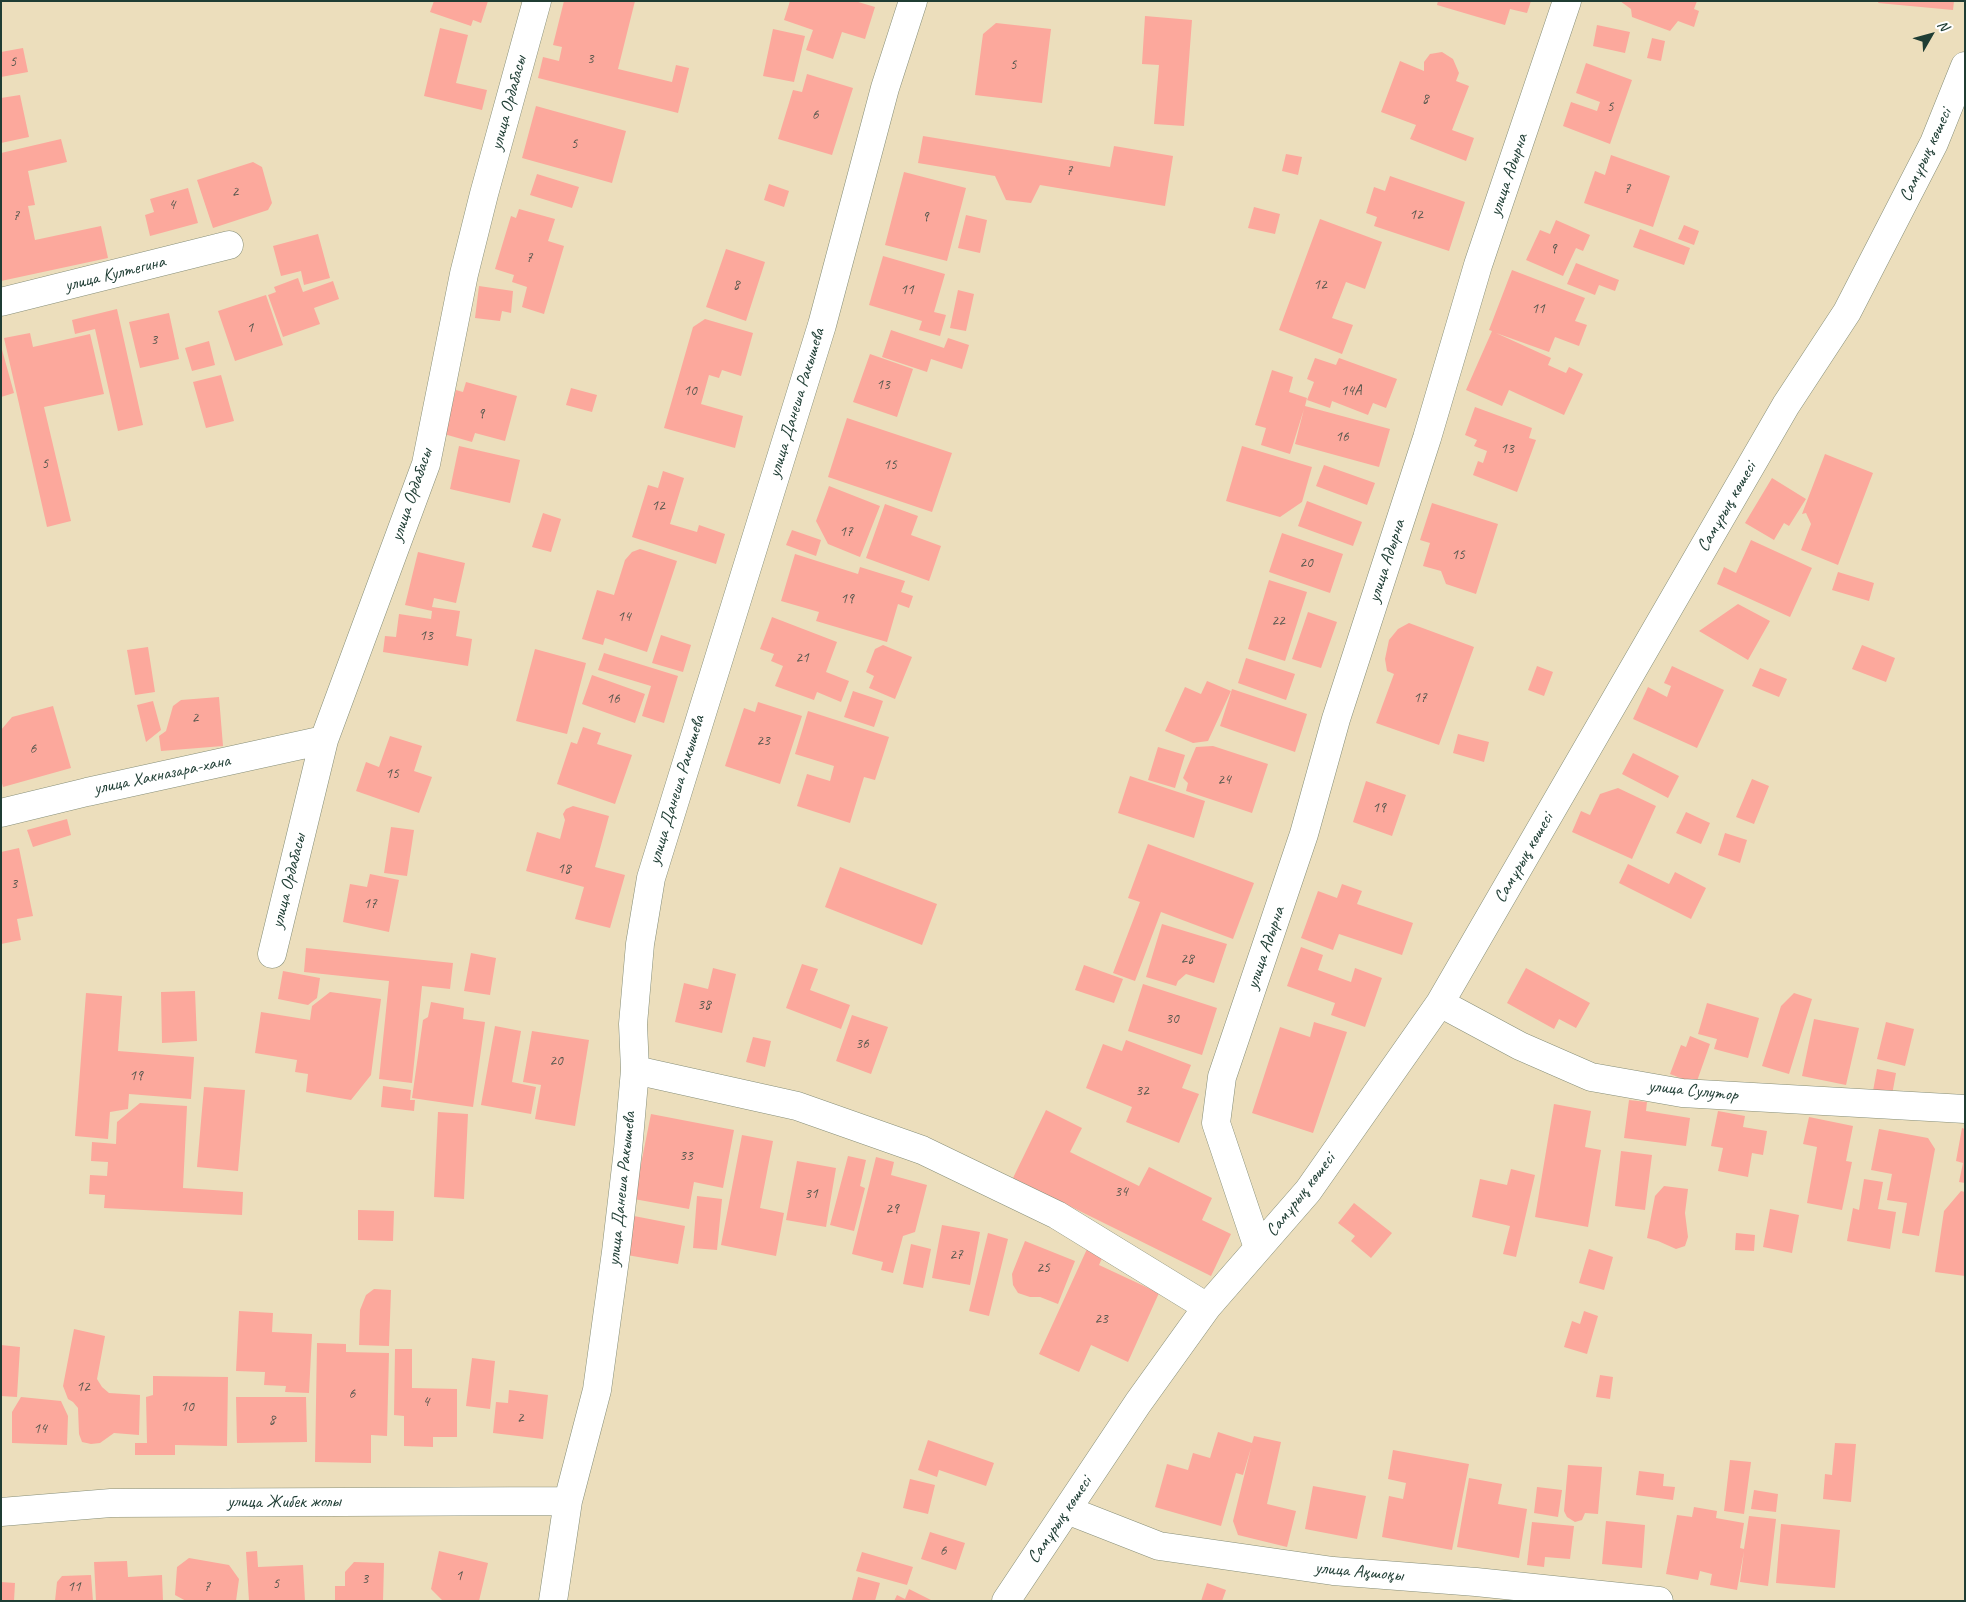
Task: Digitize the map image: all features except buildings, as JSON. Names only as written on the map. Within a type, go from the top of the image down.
[{"type":"street","name":"улица Ордабасы","points":[[272,954],[324,740],[426,464],[464,274],[537,1]]},
{"type":"street","name":"улица Данеша Ракышева","points":[[552,1601],[568,1500],[597,1390],[616,1252],[635,1070],[633,1024],[640,944],[651,878],[822,326],[885,88],[913,1]]},
{"type":"street","name":"улица Адырна","points":[[1258,1248],[1216,1123],[1222,1077],[1304,834],[1336,719],[1427,438],[1478,265],[1567,1]]},
{"type":"street","name":"Самұрық көшесі","points":[[1006,1601],[1138,1403],[1208,1307],[1308,1191],[1440,1003],[1786,405],[1847,312],[1934,143],[1965,66]]},
{"type":"street","name":"улица Култегина","points":[[1,302],[229,245]]},
{"type":"street","name":"улица Хакназара-хана","points":[[1,813],[87,792],[324,740]]},
{"type":"street","name":"улица Сулутор","points":[[1440,1003],[1520,1046],[1591,1077],[1682,1093],[1965,1109]]},
{"type":"street","points":[[635,1070],[797,1106],[922,1150],[1058,1215],[1208,1307]]},
{"type":"street","name":"улица Жибек жолы","points":[[1,1512],[111,1503],[568,1500]]},
{"type":"street","name":"улица Ақшоқы","points":[[1067,1510],[1159,1546],[1333,1571],[1476,1582],[1658,1601]]}]
